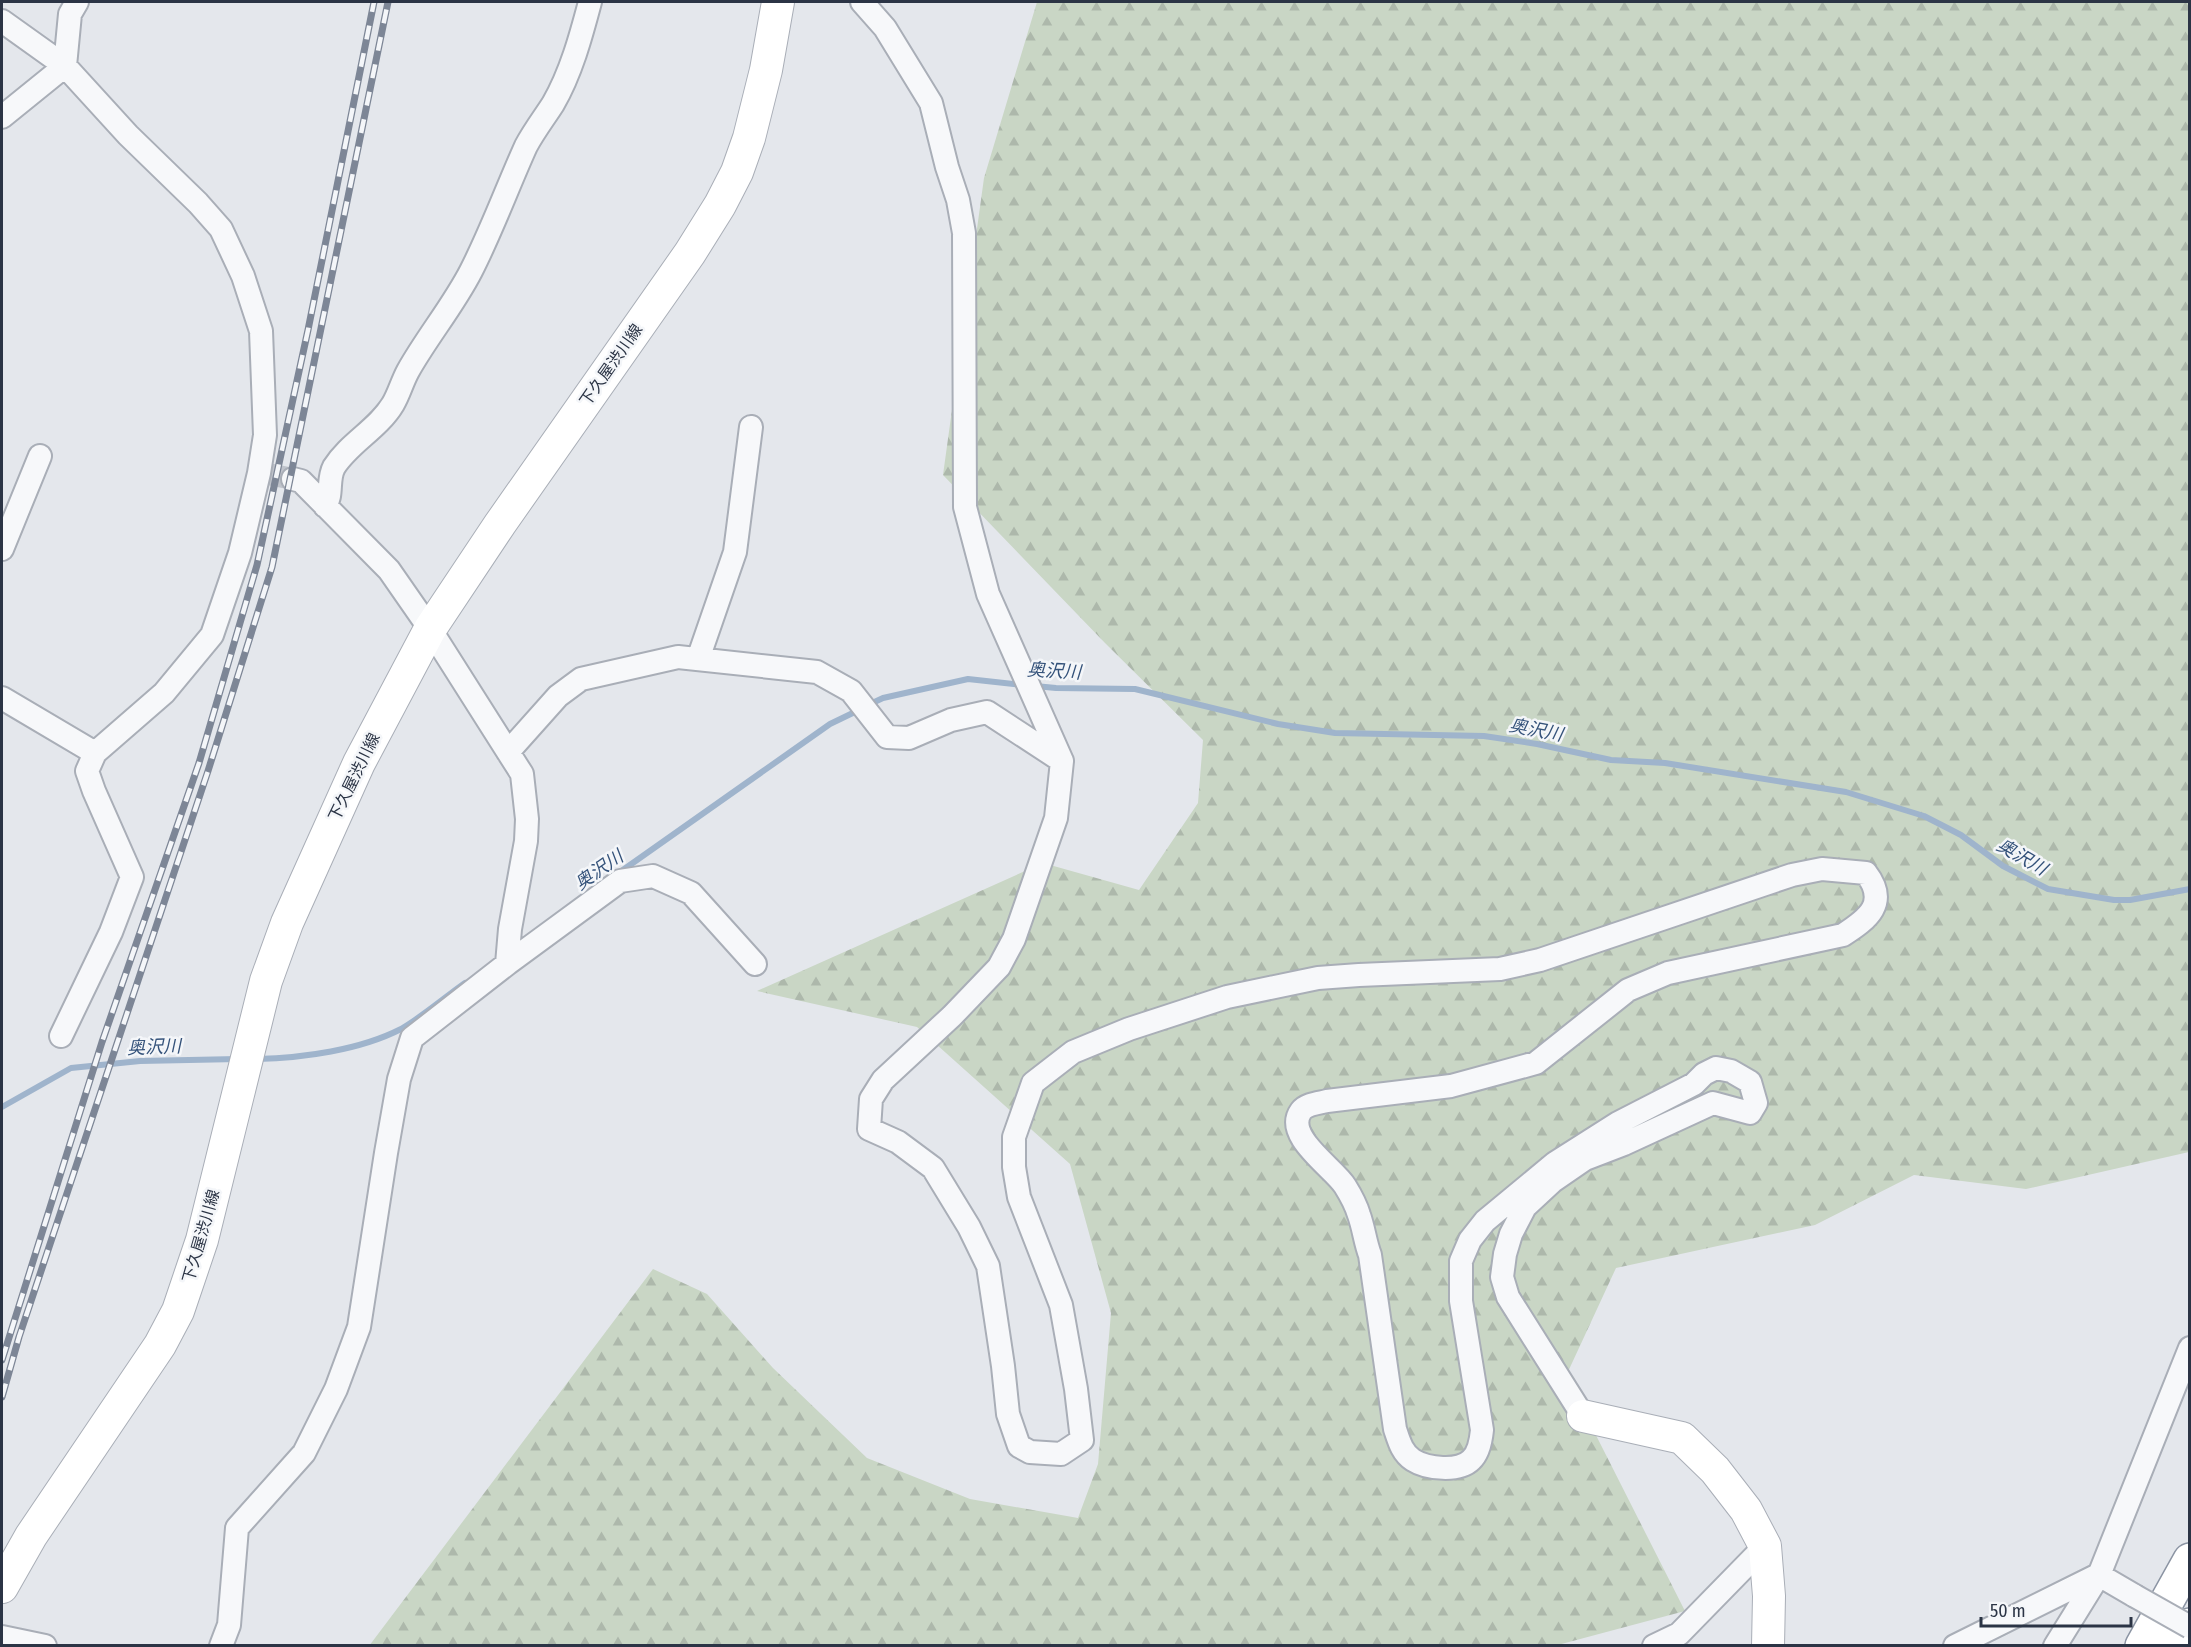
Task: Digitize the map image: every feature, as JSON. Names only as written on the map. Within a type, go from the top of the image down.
[{"type":"highway","points":[[2142,1646],[2190,1560]]},
{"type":"highway","points":[[2178,1646],[2190,1626]]},
{"type":"main road","name":"下久屋渋川線","points":[[2,1587],[31,1536],[160,1346],[177,1311],[202,1240],[266,981],[287,923],[359,763],[430,629],[500,524],[690,253],[720,205],[737,172],[749,138],[766,70],[778,2]]},
{"type":"main road","points":[[1583,1416],[1682,1438],[1715,1470],[1746,1510],[1765,1546],[1769,1596],[1768,1646]]},
{"type":"street","points":[[2,117],[65,66],[70,14],[77,2]]},
{"type":"street","points":[[325,506],[329,500],[329,480],[333,469],[381,421],[392,405],[406,373],[446,315],[470,272],[503,204],[525,148],[553,104],[565,80],[590,2]]},
{"type":"street","points":[[862,2],[885,28],[931,103],[958,201],[964,233],[965,507],[988,594],[1062,761],[1056,818],[1014,939],[999,967],[952,1016],[883,1080],[871,1099],[869,1129],[898,1142],[933,1168],[969,1227],[988,1266],[1008,1414],[1019,1446],[1030,1452],[1061,1454],[1082,1440],[1076,1389],[1061,1305],[1019,1197],[1014,1167],[1014,1137],[1033,1083],[1073,1052],[1129,1029],[1227,997],[1318,978],[1500,969],[1540,960],[1792,875],[1822,869],[1866,873],[1874,884],[1877,897],[1872,911],[1861,923],[1843,935],[1668,973],[1628,990],[1536,1063],[1451,1086],[1327,1101],[1301,1110],[1298,1119],[1299,1131],[1306,1144],[1344,1184],[1359,1214],[1370,1255],[1395,1429],[1401,1449],[1414,1461],[1433,1467],[1459,1467],[1472,1460],[1481,1444],[1482,1430],[1461,1301],[1461,1261],[1470,1240],[1485,1221],[1555,1163],[1618,1123],[1694,1084],[1704,1074],[1716,1068],[1731,1071],[1750,1082],[1756,1103],[1750,1113],[1713,1103],[1624,1144],[1585,1159],[1553,1181],[1525,1207],[1511,1234],[1502,1277],[1508,1297],[1583,1416]]},
{"type":"street","points":[[2,21],[65,66],[128,135],[198,203],[221,229],[243,276],[261,331],[265,435],[263,473],[240,553],[212,635],[164,693],[95,753],[87,771],[98,802],[132,877],[111,932],[61,1036]]},
{"type":"street","points":[[698,659],[735,552],[751,427]]},
{"type":"street","points":[[2,549],[40,456]]},
{"type":"street","points":[[293,479],[301,481],[388,570],[430,629],[522,774],[527,819],[526,841],[510,929],[507,964]]},
{"type":"street","points":[[508,752],[558,696],[581,679],[678,657],[817,672],[851,691],[887,737],[909,738],[951,720],[987,712],[1062,761]]},
{"type":"street","points":[[2,698],[95,753]]},
{"type":"street","points":[[221,1646],[229,1625],[237,1528],[304,1454],[336,1389],[359,1327],[399,1079],[412,1038],[507,964],[620,881],[653,876],[691,893],[755,964]]},
{"type":"street","points":[[2055,1646],[2099,1575],[2190,1348]]},
{"type":"street","points":[[1654,1646],[1679,1634],[1765,1546]]},
{"type":"street","points":[[2099,1575],[2190,1626]]},
{"type":"street","points":[[1955,1646],[2099,1575]]},
{"type":"street","points":[[2,1637],[45,1646]]},
{"type":"green space","points":[[1037,2],[2189,2],[2189,1152],[2026,1189],[1914,1175],[1815,1225],[1616,1268],[1566,1376],[1685,1611],[1554,1646],[369,1646],[653,1269],[707,1294],[773,1368],[867,1458],[970,1499],[1078,1518],[1098,1464],[1111,1313],[1070,1164],[917,1027],[757,991],[1043,863],[1139,890],[1198,803],[1203,740],[1105,643],[943,475],[984,178]]},
{"type":"waterway","name":"奥沢川","points":[[868,705],[883,698],[968,679],[1022,685]]},
{"type":"waterway","name":"奥沢川","points":[[1035,686],[1135,689],[1278,724],[1335,733],[1484,736],[1537,744],[1611,760],[1665,763],[1846,792],[1924,816],[1961,835],[2003,866],[2048,889],[2114,900],[2130,900],[2190,889]]},
{"type":"waterway","name":"奥沢川","points":[[620,872],[830,724],[859,710]]},
{"type":"waterway","name":"奥沢川","points":[[257,1059],[331,1052],[385,1036],[409,1024],[465,983]]},
{"type":"waterway","name":"奥沢川","points":[[2,1107],[71,1068],[140,1061],[238,1059]]},
{"type":"tunnel","points":[[268,474],[293,479]]},
{"type":"railway","points":[[2,1360],[102,1042],[199,763],[257,565],[308,330],[374,2]]},
{"type":"railway","points":[[2,1397],[19,1337],[208,771],[272,567],[388,2]]}]
